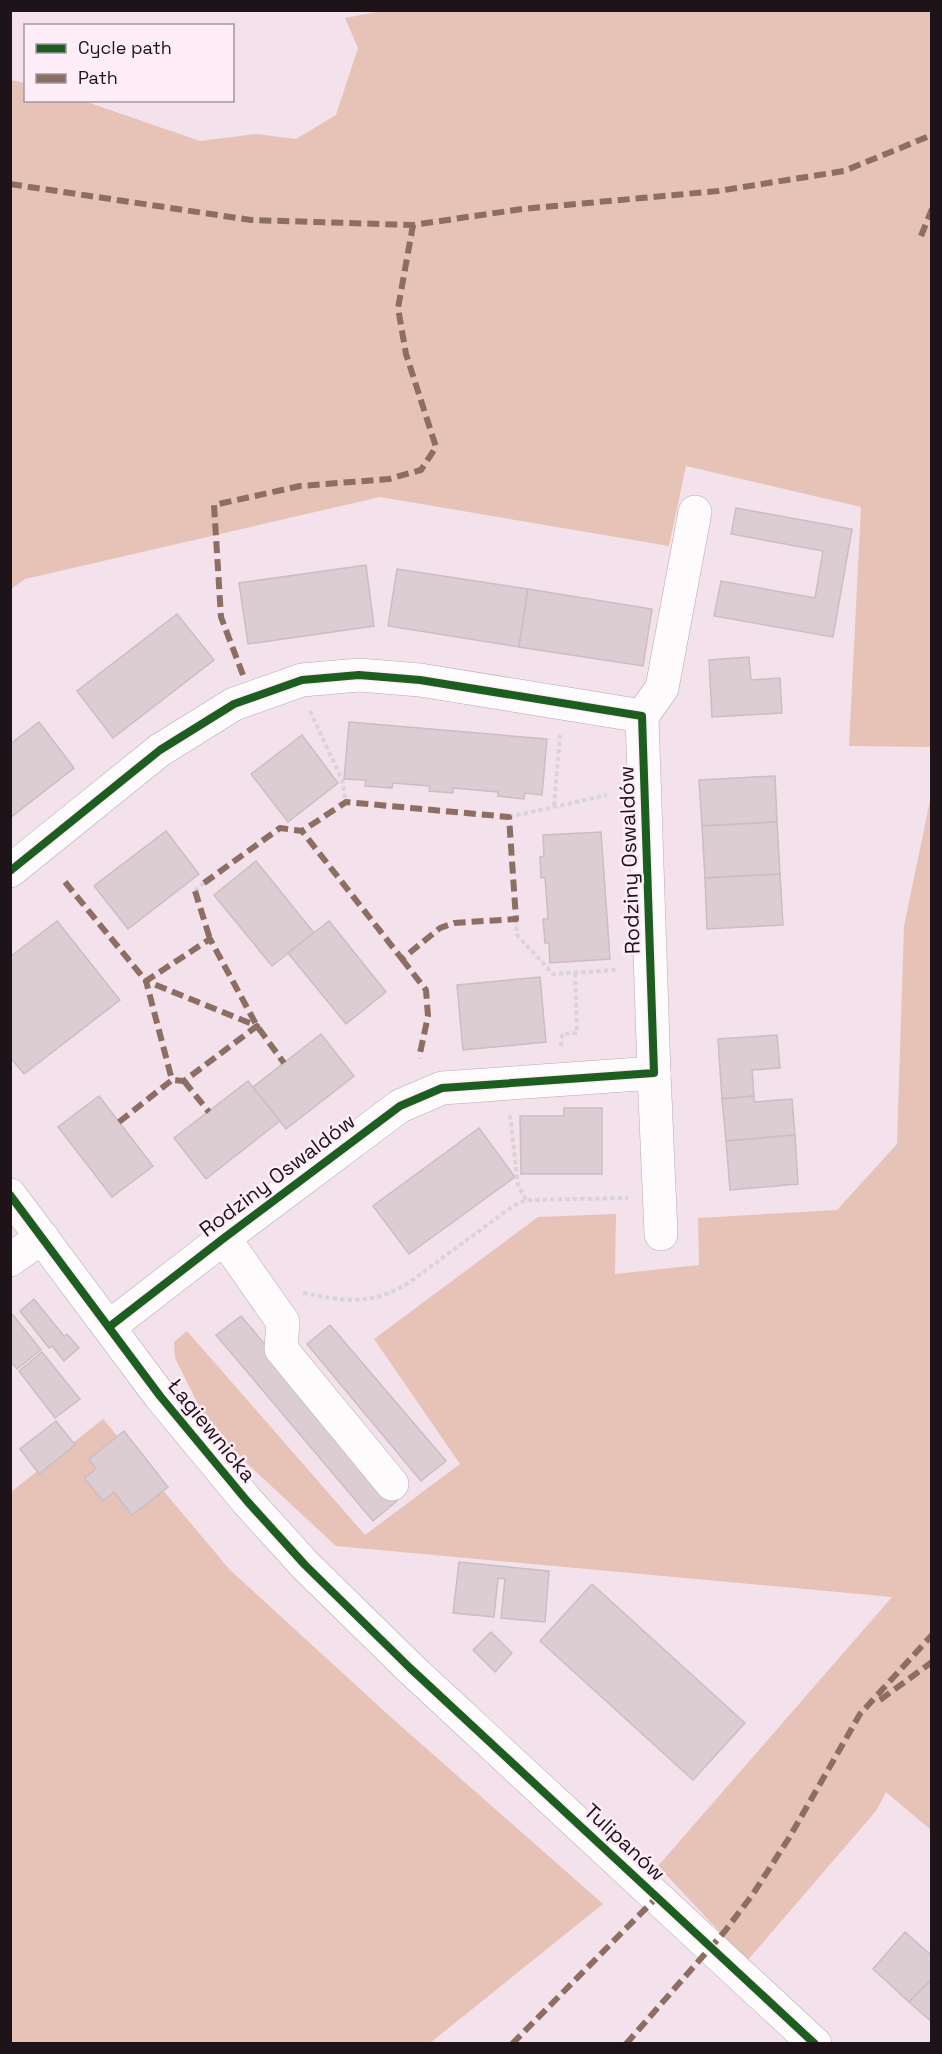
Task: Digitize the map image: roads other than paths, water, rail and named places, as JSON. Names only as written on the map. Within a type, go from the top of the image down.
[{"type":"street","points":[[10,871],[160,750],[234,704],[302,680],[359,675],[420,680],[642,716],[662,688],[695,512]]},
{"type":"street","name":"Rodziny Oswaldów","points":[[109,1327],[400,1106],[442,1088],[654,1073],[642,716]]},
{"type":"street","points":[[654,1073],[661,1234]]},
{"type":"street","name":"Łagiewnicka","points":[[10,1195],[160,1396],[247,1501],[305,1564],[410,1668]]},
{"type":"street","points":[[10,1260],[42,1237]]},
{"type":"street","points":[[224,1238],[283,1322],[281,1349],[392,1484]]},
{"type":"street","name":"Tulipanów","points":[[410,1668],[815,2043]]}]
